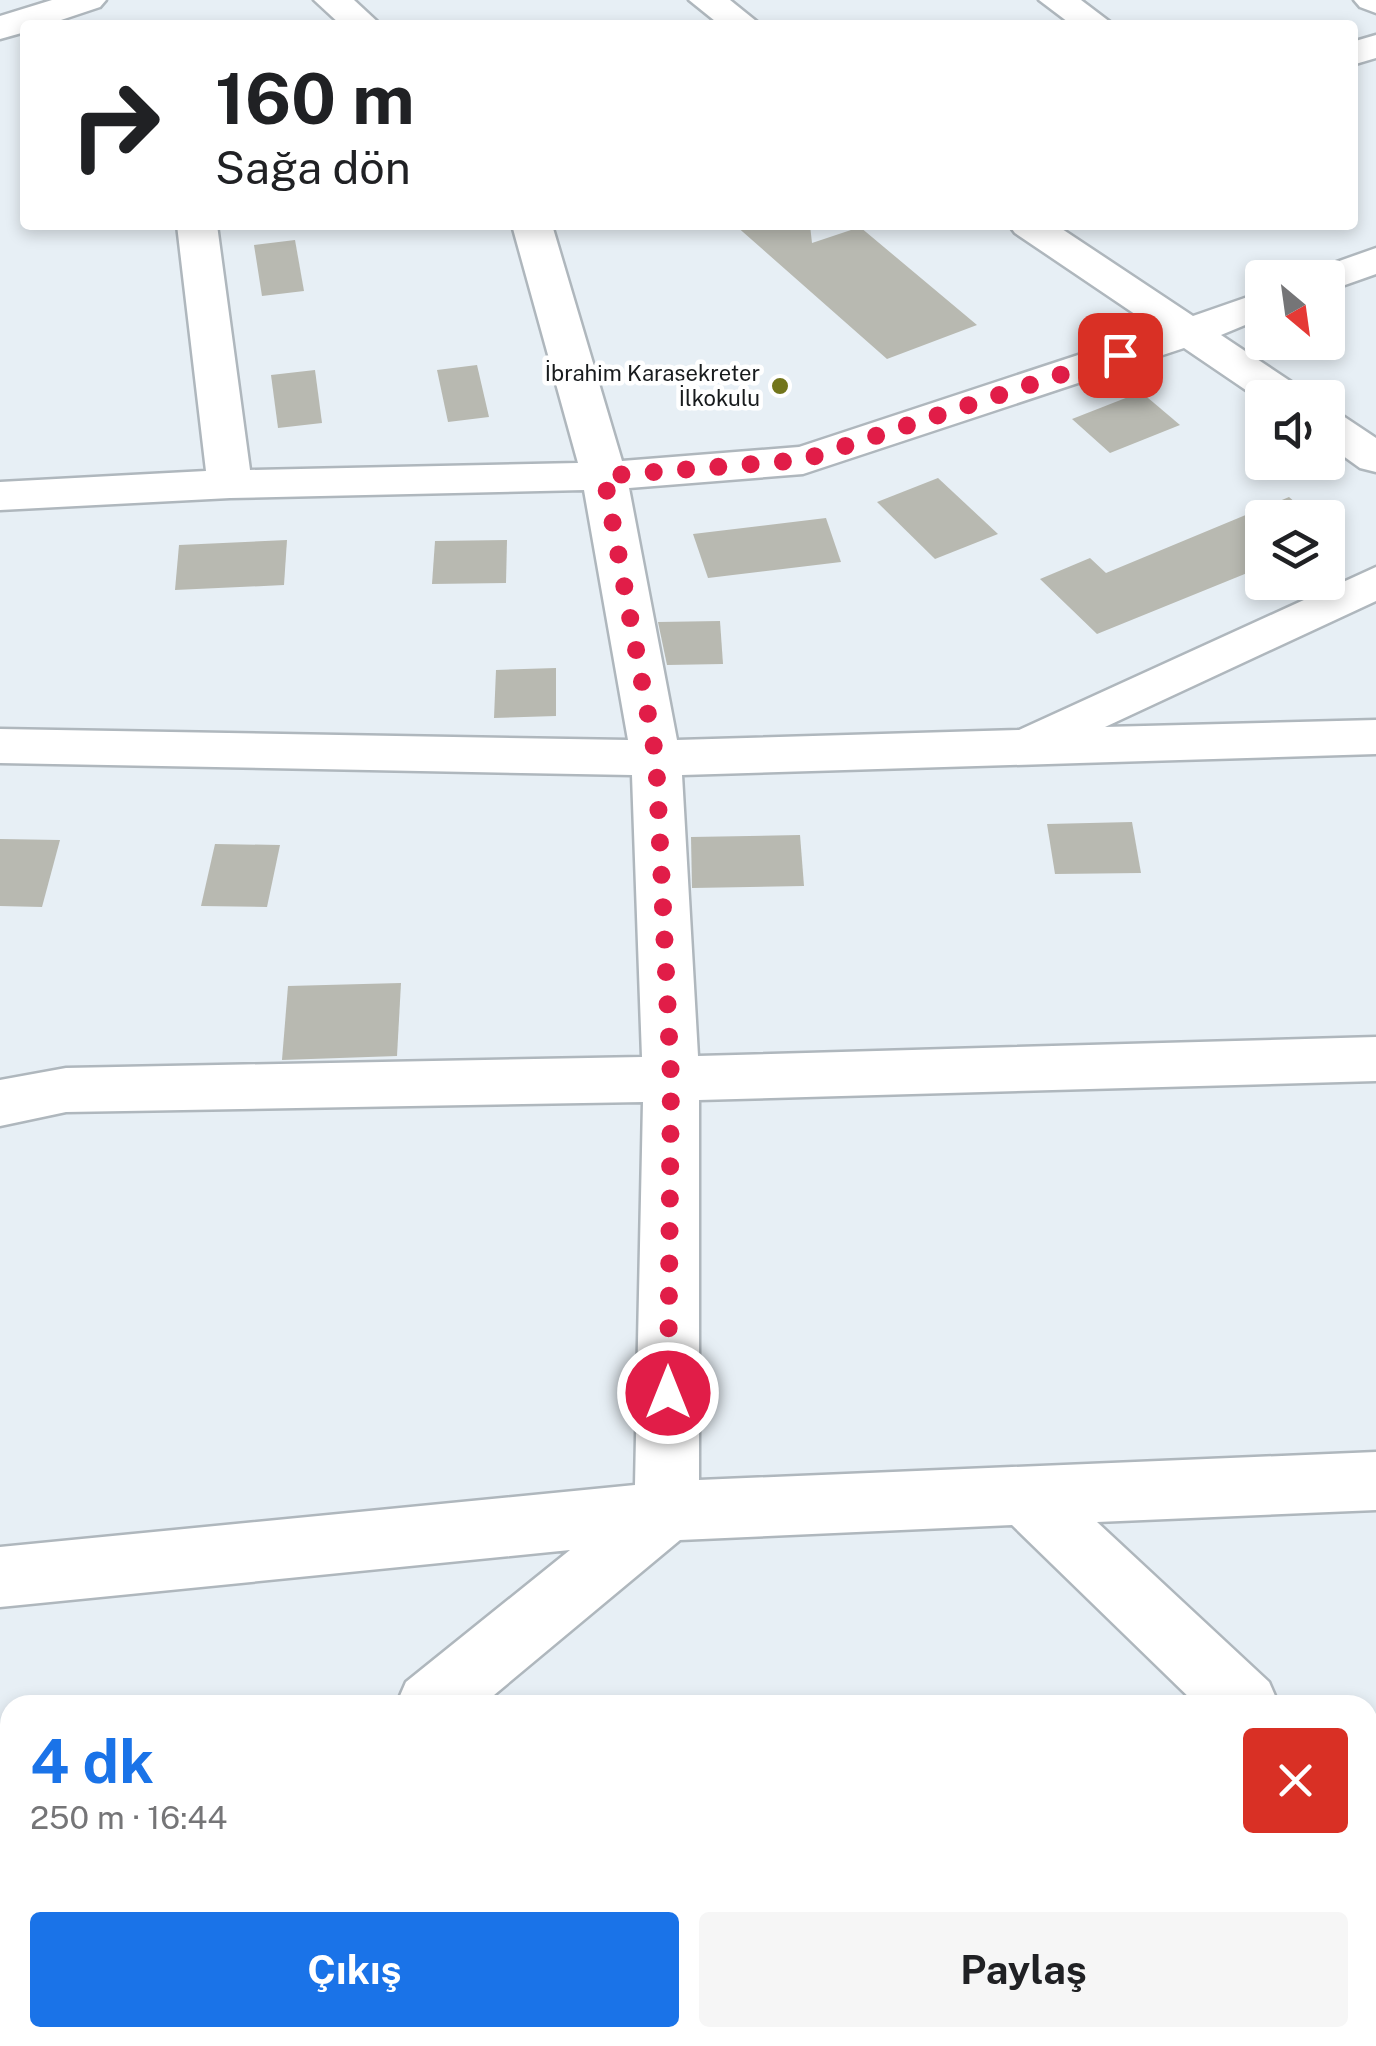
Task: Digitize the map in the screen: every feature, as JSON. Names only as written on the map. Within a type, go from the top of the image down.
[{"type":"street","points":[[37,20],[88,0]]},
{"type":"street","points":[[332,0],[357,20]]},
{"type":"street","points":[[707,0],[736,20]]},
{"type":"street","points":[[1057,0],[1088,20]]},
{"type":"street","points":[[198,230],[230,484]]},
{"type":"street","points":[[533,230],[604,476],[656,758],[671,1079],[667,1510]]},
{"type":"street","points":[[1037,230],[1261,380]]},
{"type":"street","points":[[1345,272],[1376,260]]},
{"type":"street","points":[[0,496],[230,484],[604,476],[803,460],[1245,311]]},
{"type":"street","points":[[1345,437],[1376,458]]},
{"type":"street","points":[[1018,748],[1376,582]]},
{"type":"street","points":[[0,746],[656,758],[1376,737]]},
{"type":"street","points":[[0,1103],[66,1090],[671,1079],[1376,1059]]},
{"type":"street","points":[[0,1577],[667,1510],[1376,1481]]},
{"type":"street","points":[[1025,1496],[1235,1695]]},
{"type":"street","points":[[442,1695],[667,1510]]},
{"type":"building","points":[[741,230],[811,230],[812,243],[851,230],[864,230],[977,325],[887,359]]},
{"type":"building","points":[[295,240],[304,291],[262,296],[254,245]]},
{"type":"building","points":[[477,365],[489,417],[448,422],[437,370]]},
{"type":"building","points":[[315,370],[322,423],[278,428],[271,375]]},
{"type":"building","points":[[1141,392],[1180,425],[1110,453],[1072,419]]},
{"type":"building","points":[[938,478],[998,534],[935,559],[877,502]]},
{"type":"building","points":[[1245,515],[1245,574],[1097,634],[1040,579],[1090,558],[1106,573]]},
{"type":"building","points":[[826,518],[841,562],[708,578],[693,534]]},
{"type":"building","points":[[287,540],[284,585],[175,590],[179,545]]},
{"type":"building","points":[[507,540],[506,583],[432,584],[435,541]]},
{"type":"building","points":[[720,621],[723,664],[667,665],[658,622]]},
{"type":"building","points":[[556,668],[556,716],[494,718],[496,670]]},
{"type":"building","points":[[1132,822],[1141,873],[1055,874],[1047,824]]},
{"type":"building","points":[[800,835],[804,886],[692,888],[691,837]]},
{"type":"building","points":[[0,839],[60,840],[42,907],[0,906]]},
{"type":"building","points":[[215,844],[280,845],[267,907],[201,906]]},
{"type":"building","points":[[401,983],[397,1056],[282,1060],[288,986]]},
{"type":"place","name":"İbrahim Karasekreter İlkokulu","points":[[780,386]]},
{"type":"route","points":[[668,1393],[671,1079],[656,758],[604,476],[803,460],[1120,355]]}]
